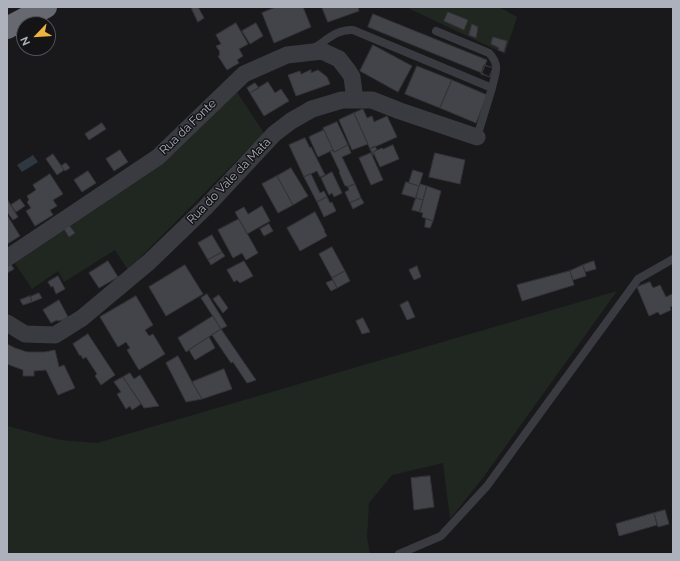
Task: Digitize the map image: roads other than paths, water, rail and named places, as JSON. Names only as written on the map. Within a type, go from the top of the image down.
[{"type":"highway","points":[[7,28],[46,7]]},
{"type":"street","name":"Rua da Fonte","points":[[7,258],[158,157],[244,74],[287,55],[322,51],[340,59],[349,72],[352,78],[355,100]]},
{"type":"street","name":"Rua do Vale da Mata","points":[[7,323],[25,334],[55,335],[82,318],[149,262],[204,208],[274,134],[291,120],[312,109],[342,100],[372,100],[477,137]]},
{"type":"lane","points":[[308,52],[336,33],[345,30],[353,30],[492,88]]},
{"type":"lane","points":[[436,32],[489,53],[495,60],[497,67],[477,137]]},
{"type":"lane","points":[[399,554],[441,536],[487,486],[638,279],[673,259]]}]
